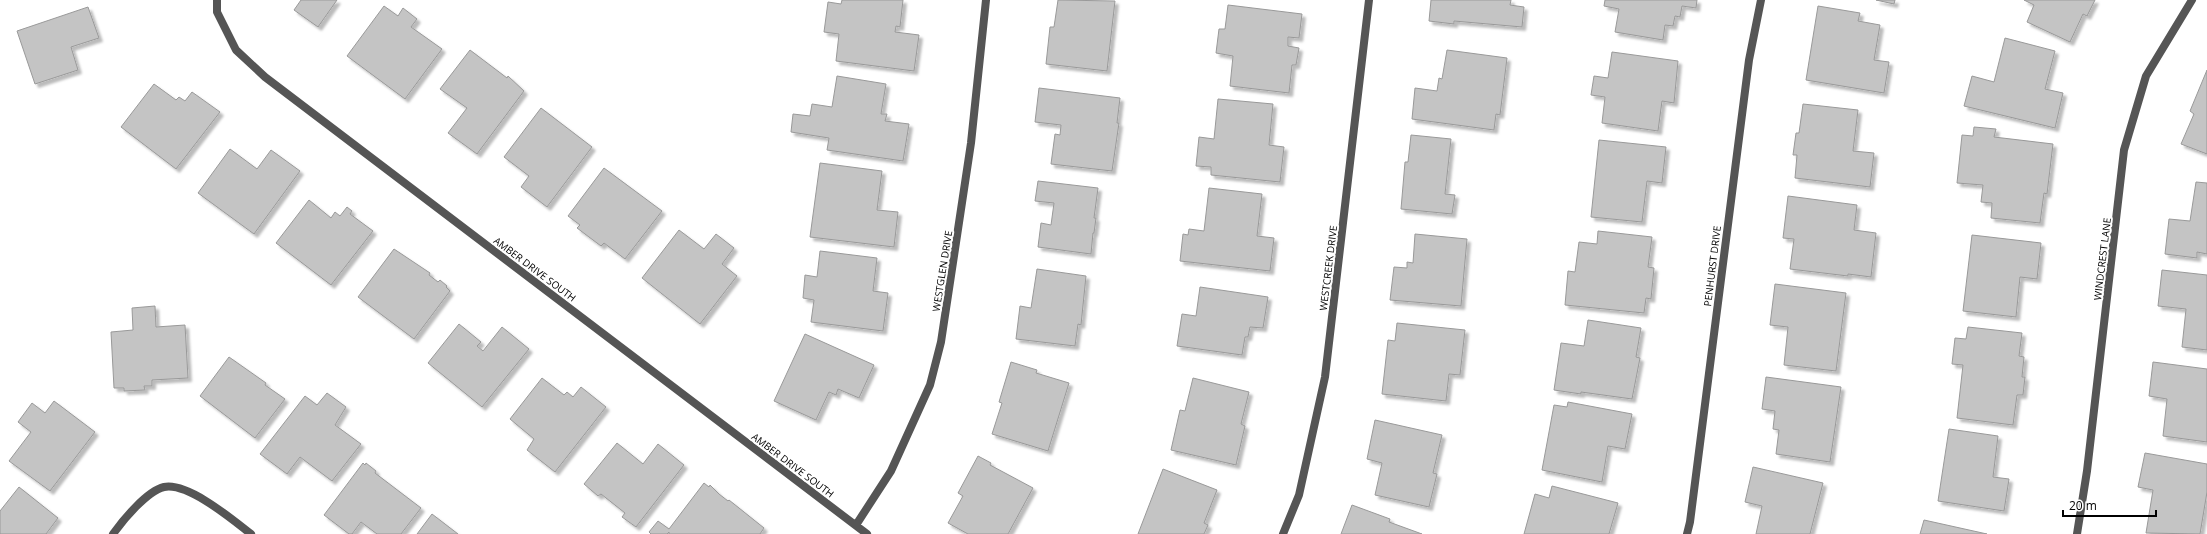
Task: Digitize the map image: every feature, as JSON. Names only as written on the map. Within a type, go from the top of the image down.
[{"type":"street","name":"AMBER DRIVE SOUTH","points":[[217,0],[217,12],[236,50],[265,77],[867,534]]},
{"type":"street","name":"WESTGLEN DRIVE","points":[[856,525],[891,471],[930,385],[941,342],[971,143],[986,0]]},
{"type":"street","name":"WESTCREEK DRIVE","points":[[1283,534],[1299,495],[1325,377],[1369,0]]},
{"type":"street","name":"PENHURST DRIVE","points":[[1687,534],[1690,522],[1749,60],[1761,0]]},
{"type":"street","name":"WINDCREST LANE","points":[[2077,534],[2087,471],[2124,150],[2146,76],[2192,0]]},
{"type":"street","points":[[113,534],[122,521],[148,497],[164,487],[179,488],[213,505],[251,534]]},
{"type":"building","points":[[301,0],[337,0],[318,27],[294,10]]},
{"type":"building","points":[[842,0],[903,0],[900,27],[896,26],[895,32],[919,35],[914,71],[836,61],[839,34],[824,32],[828,2],[841,4]]},
{"type":"building","points":[[1058,0],[1115,1],[1107,71],[1046,64],[1050,27],[1054,27]]},
{"type":"building","points":[[1431,0],[1511,0],[1510,5],[1524,7],[1522,27],[1454,21],[1454,24],[1429,21]]},
{"type":"building","points":[[1605,0],[1697,0],[1696,8],[1682,6],[1680,17],[1675,16],[1673,26],[1665,25],[1663,40],[1615,32],[1619,9],[1604,6]]},
{"type":"building","points":[[1876,0],[1895,0],[1894,4]]},
{"type":"building","points":[[2024,0],[2095,0],[2087,16],[2083,14],[2070,42],[2027,22],[2034,5]]},
{"type":"building","points":[[1228,5],[1302,14],[1299,38],[1288,37],[1288,46],[1299,48],[1296,65],[1292,65],[1289,93],[1230,86],[1233,56],[1216,53],[1219,29],[1225,29]]},
{"type":"building","points":[[384,6],[398,16],[403,8],[417,19],[411,27],[442,49],[405,99],[347,56]]},
{"type":"building","points":[[1818,6],[1860,13],[1858,21],[1880,25],[1874,60],[1889,62],[1884,93],[1806,80]]},
{"type":"building","points":[[88,7],[99,38],[71,47],[78,70],[35,84],[17,31]]},
{"type":"building","points":[[2005,38],[2055,51],[2045,89],[2063,93],[2055,128],[1964,106],[1972,76],[1994,82]]},
{"type":"building","points":[[470,50],[507,78],[508,76],[524,91],[477,154],[448,133],[467,108],[440,89]]},
{"type":"building","points":[[1447,50],[1507,58],[1500,115],[1496,114],[1494,130],[1412,119],[1415,88],[1437,91],[1439,78],[1442,79]]},
{"type":"building","points":[[1612,52],[1678,61],[1674,103],[1662,101],[1658,131],[1602,123],[1605,97],[1591,95],[1594,76],[1608,78]]},
{"type":"building","points":[[2207,70],[2207,154],[2181,144],[2194,114],[2190,111]]},
{"type":"building","points":[[837,76],[886,84],[881,114],[887,114],[885,121],[909,124],[903,161],[827,150],[829,138],[791,132],[793,114],[810,116],[812,104],[832,107]]},
{"type":"building","points":[[154,84],[176,100],[179,97],[185,101],[192,92],[220,112],[176,169],[121,127]]},
{"type":"building","points":[[1039,88],[1120,98],[1117,123],[1119,123],[1112,171],[1051,164],[1055,134],[1060,135],[1061,125],[1035,122]]},
{"type":"building","points":[[1218,99],[1273,104],[1269,145],[1284,147],[1280,182],[1211,175],[1211,167],[1196,166],[1199,137],[1214,139]]},
{"type":"building","points":[[1803,104],[1858,110],[1853,151],[1874,153],[1870,187],[1795,178],[1797,155],[1793,155],[1796,133],[1799,133]]},
{"type":"building","points":[[541,108],[592,147],[547,207],[521,187],[529,176],[504,157]]},
{"type":"building","points":[[1974,127],[1996,129],[1994,137],[2053,144],[2047,194],[2044,193],[2040,223],[1991,218],[1992,203],[1981,202],[1983,185],[1957,183],[1962,135],[1973,136]]},
{"type":"building","points":[[1411,135],[1451,139],[1445,194],[1455,195],[1452,214],[1401,209],[1405,162],[1408,162]]},
{"type":"building","points":[[1599,140],[1666,147],[1662,183],[1647,181],[1642,222],[1591,217]]},
{"type":"building","points":[[230,149],[257,169],[271,150],[300,171],[254,234],[198,193]]},
{"type":"building","points":[[820,163],[882,171],[877,210],[898,212],[894,247],[810,237]]},
{"type":"building","points":[[604,168],[662,211],[625,259],[604,243],[601,246],[577,228],[580,225],[568,216]]},
{"type":"building","points":[[1038,181],[1098,188],[1091,254],[1038,247],[1041,223],[1051,225],[1054,203],[1035,201]]},
{"type":"building","points":[[2196,182],[2207,183],[2207,254],[2197,252],[2197,258],[2165,254],[2169,219],[2190,221]]},
{"type":"building","points":[[1209,188],[1262,194],[1257,236],[1274,238],[1270,271],[1180,261],[1183,234],[1188,235],[1189,229],[1204,231]]},
{"type":"building","points":[[1788,196],[1857,205],[1854,230],[1876,233],[1871,277],[1848,274],[1848,276],[1790,269],[1794,239],[1783,238]]},
{"type":"building","points":[[309,200],[331,218],[335,212],[340,216],[347,207],[352,211],[350,214],[373,231],[331,285],[276,243]]},
{"type":"building","points":[[679,230],[704,249],[716,234],[734,248],[722,264],[737,276],[700,324],[642,278]]},
{"type":"building","points":[[1598,231],[1652,237],[1648,267],[1654,268],[1651,299],[1646,298],[1644,313],[1565,305],[1568,271],[1575,272],[1579,242],[1597,244]]},
{"type":"building","points":[[1415,234],[1467,239],[1461,306],[1390,300],[1394,267],[1407,268],[1407,262],[1413,263]]},
{"type":"building","points":[[1972,235],[2041,243],[2037,279],[2020,277],[2016,317],[1963,311]]},
{"type":"building","points":[[394,249],[430,273],[429,275],[438,282],[440,280],[450,291],[414,339],[358,297]]},
{"type":"building","points":[[820,251],[877,258],[873,291],[888,293],[883,331],[811,322],[814,300],[803,298],[805,275],[817,277]]},
{"type":"building","points":[[1037,269],[1086,276],[1081,325],[1078,324],[1075,346],[1016,339],[1020,306],[1031,308]]},
{"type":"building","points":[[2162,270],[2207,275],[2207,350],[2182,347],[2186,309],[2158,306]]},
{"type":"building","points":[[1775,284],[1846,293],[1836,371],[1784,365],[1788,327],[1770,325]]},
{"type":"building","points":[[1200,287],[1268,297],[1263,328],[1250,327],[1248,337],[1245,337],[1242,355],[1177,346],[1182,314],[1196,316]]},
{"type":"building","points":[[155,306],[156,327],[185,325],[188,378],[152,380],[152,386],[144,386],[145,390],[124,391],[124,388],[114,388],[111,332],[133,330],[132,308]]},
{"type":"building","points":[[1588,320],[1641,328],[1636,357],[1640,358],[1632,399],[1554,390],[1561,343],[1584,346]]},
{"type":"building","points":[[1397,323],[1465,330],[1460,375],[1449,374],[1446,401],[1382,394],[1388,340],[1395,341]]},
{"type":"building","points":[[459,324],[481,342],[477,346],[483,351],[502,327],[529,349],[482,407],[428,363]]},
{"type":"building","points":[[1968,327],[2022,333],[2019,356],[2024,357],[2022,377],[2025,377],[2023,395],[2017,395],[2013,425],[1957,418],[1963,365],[1952,364],[1955,338],[1966,339]]},
{"type":"building","points":[[805,334],[874,365],[859,398],[838,389],[836,395],[829,392],[816,420],[774,401]]},
{"type":"building","points":[[229,357],[266,383],[265,385],[285,399],[255,438],[200,396]]},
{"type":"building","points":[[1011,362],[1037,370],[1036,373],[1069,383],[1048,451],[992,434],[1002,403],[999,402]]},
{"type":"building","points":[[2153,362],[2207,369],[2207,442],[2163,436],[2167,399],[2149,396]]},
{"type":"building","points":[[1766,377],[1841,387],[1830,462],[1776,454],[1779,430],[1773,429],[1775,411],[1762,409]]},
{"type":"building","points":[[542,378],[564,395],[567,392],[573,397],[581,387],[606,407],[555,472],[527,450],[534,439],[510,419]]},
{"type":"building","points":[[1193,378],[1249,392],[1241,424],[1245,426],[1236,465],[1171,450],[1180,410],[1185,411]]},
{"type":"building","points":[[327,393],[346,407],[335,425],[361,444],[332,481],[300,457],[287,474],[260,454],[305,396],[317,405]]},
{"type":"building","points":[[54,401],[95,432],[50,491],[9,461],[31,432],[18,422],[32,403],[45,413]]},
{"type":"building","points":[[1568,402],[1632,414],[1625,449],[1608,446],[1602,482],[1542,470],[1554,405],[1567,407]]},
{"type":"building","points":[[1375,420],[1442,435],[1433,473],[1437,474],[1429,507],[1375,495],[1382,463],[1367,459]]},
{"type":"building","points":[[1949,429],[1998,436],[1993,477],[2009,479],[2004,511],[1938,501]]},
{"type":"building","points":[[617,443],[643,464],[658,444],[684,465],[636,527],[622,517],[625,513],[601,494],[598,496],[584,484]]},
{"type":"building","points":[[2145,453],[2207,464],[2207,492],[2200,534],[2146,533],[2153,490],[2138,487]]},
{"type":"building","points":[[978,456],[991,463],[990,465],[1033,488],[1008,534],[968,534],[948,523],[963,496],[958,493]]},
{"type":"building","points":[[363,463],[365,465],[366,463],[376,471],[375,473],[421,508],[401,534],[377,534],[361,522],[352,534],[349,534],[324,515]]},
{"type":"building","points":[[1753,467],[1823,483],[1810,534],[1756,534],[1762,506],[1745,502]]},
{"type":"building","points":[[1163,469],[1217,490],[1204,523],[1208,525],[1204,534],[1138,534]]},
{"type":"building","points":[[704,483],[709,487],[710,485],[719,494],[728,501],[729,500],[764,528],[760,534],[669,534],[669,532],[667,534],[651,534],[649,532],[658,521],[669,529]]},
{"type":"building","points":[[1552,486],[1618,503],[1609,534],[1524,534],[1535,494],[1549,498]]},
{"type":"building","points":[[19,487],[58,518],[46,534],[0,534],[0,511]]},
{"type":"building","points":[[1352,505],[1390,519],[1389,522],[1422,534],[1341,534]]},
{"type":"building","points":[[432,514],[458,534],[417,534]]},
{"type":"building","points":[[1924,520],[1987,534],[1920,534]]}]
